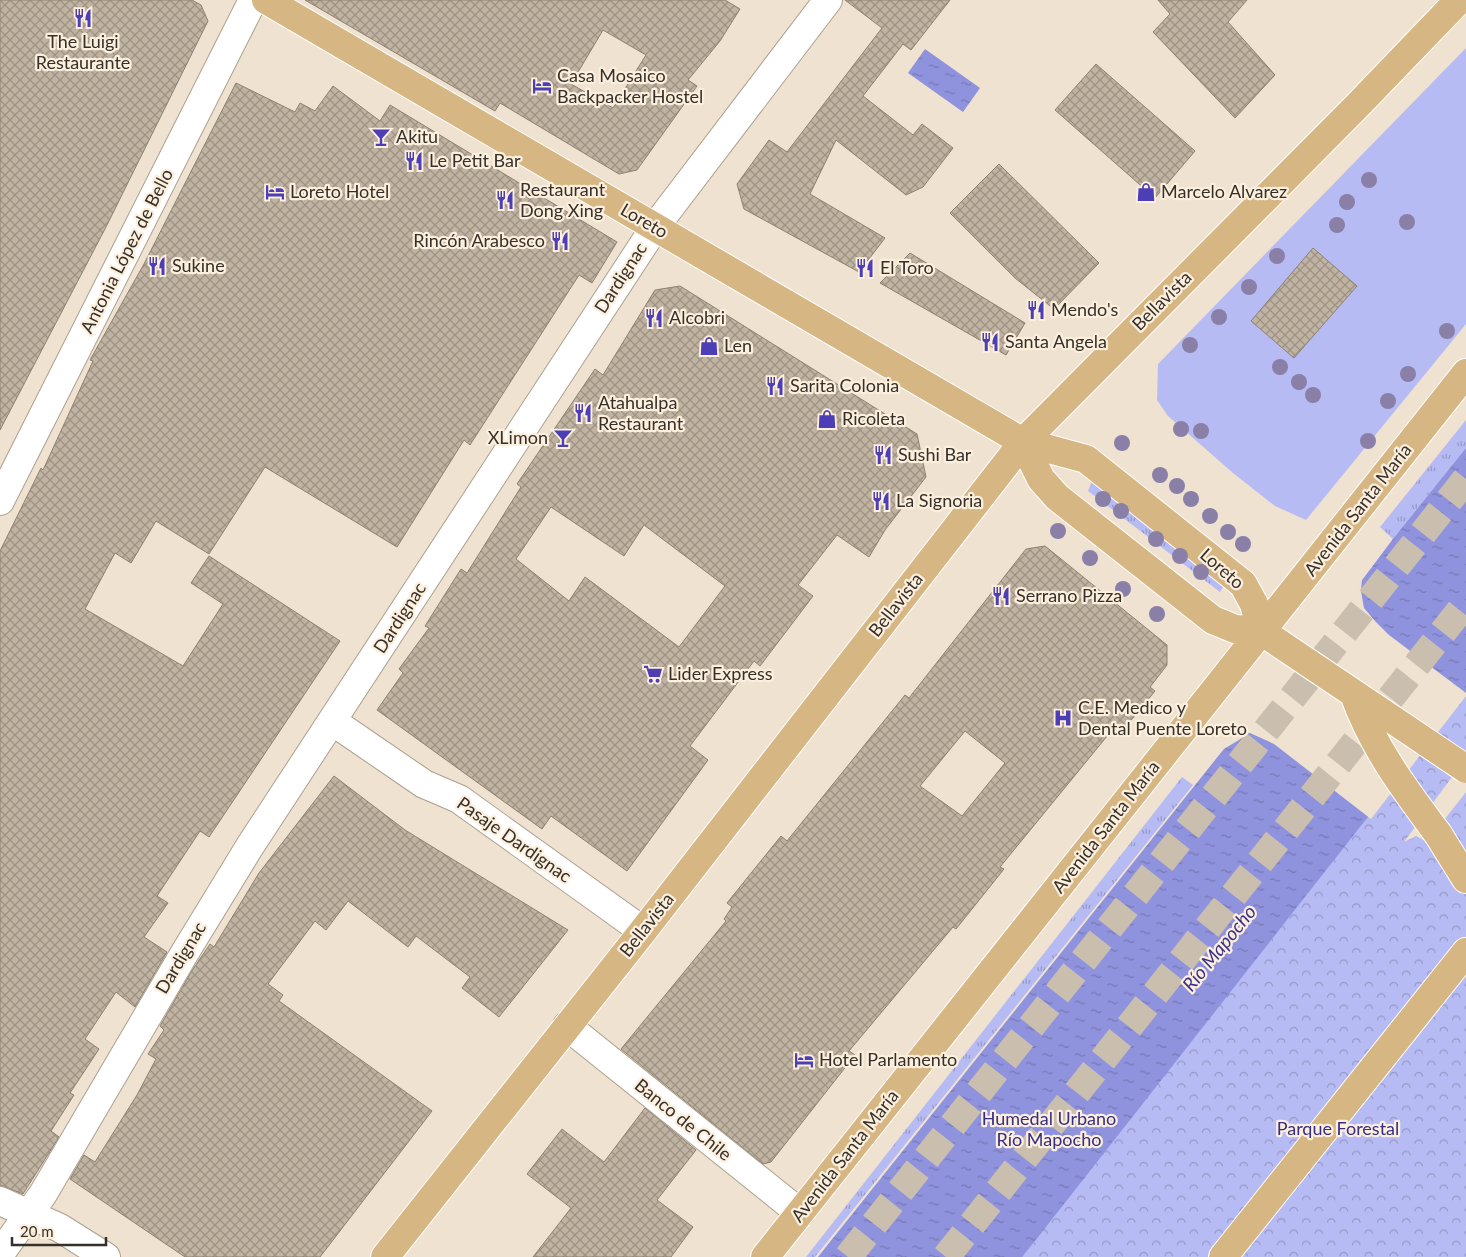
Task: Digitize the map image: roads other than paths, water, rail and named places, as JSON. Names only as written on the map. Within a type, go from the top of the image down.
[{"type":"main road","name":"Loreto","points":[[266,0],[1023,442],[1066,452],[1086,459],[1243,584],[1254,604],[1262,631]]},
{"type":"main road","name":"Bellavista","points":[[386,1257],[643,931],[1023,442],[1358,105],[1459,0]]},
{"type":"main road","name":"Avenida Santa María","points":[[765,1257],[1466,373]]},
{"type":"main road","points":[[1023,442],[1041,479],[1057,497],[1213,620],[1235,629],[1262,631],[1466,769]]},
{"type":"main road","points":[[1354,694],[1376,746],[1438,834],[1466,879]]},
{"type":"main road","points":[[1223,1257],[1461,959],[1466,931]]},
{"type":"street","name":"Antonia López de Bello","points":[[0,501],[253,0]]},
{"type":"street","name":"Dardignac","points":[[0,1254],[29,1216],[214,902],[655,227],[828,0]]},
{"type":"street","name":"Pasaje Dardignac","points":[[332,721],[424,784],[459,799],[643,931]]},
{"type":"street","name":"Banco de Chile","points":[[567,1026],[800,1213]]},
{"type":"street","points":[[0,1201],[74,1236],[106,1257]]},
{"type":"water","points":[[925,49],[980,88],[963,112],[908,73]]},
{"type":"water","name":"Humedal Urbano Río Mapocho","points":[[1466,448],[1466,692],[1022,1257],[818,1257],[1224,749],[1244,737],[1393,539]]},
{"type":"tunnel","points":[[848,1257],[1466,479]]},
{"type":"tunnel","points":[[946,1257],[1466,603]]},
{"type":"place","name":"The Luigi Restaurante","points":[[83,18]]},
{"type":"place","name":"Casa Mosaico Backpacker Hostel","points":[[542,86]]},
{"type":"place","name":"Akitu","points":[[381,137]]},
{"type":"place","name":"Le Petit Bar","points":[[414,161]]},
{"type":"place","name":"Loreto Hotel","points":[[275,192]]},
{"type":"place","name":"Marcelo Alvarez","points":[[1146,192]]},
{"type":"place","name":"Restaurant Dong Xing","points":[[505,200]]},
{"type":"place","name":"Rincón Arabesco","points":[[560,241]]},
{"type":"place","name":"Sukine","points":[[157,266]]},
{"type":"place","name":"El Toro","points":[[865,268]]},
{"type":"place","name":"Mendo's","points":[[1036,310]]},
{"type":"place","name":"Alcobri","points":[[654,318]]},
{"type":"place","name":"Santa Angela","points":[[990,342]]},
{"type":"place","name":"Len","points":[[709,346]]},
{"type":"place","name":"Sarita Colonia","points":[[775,386]]},
{"type":"place","name":"Atahualpa Restaurant","points":[[583,413]]},
{"type":"place","name":"Ricoleta","points":[[827,419]]},
{"type":"place","name":"XLimon","points":[[563,438]]},
{"type":"place","name":"Sushi Bar","points":[[883,455]]},
{"type":"place","name":"La Signoria","points":[[881,501]]},
{"type":"place","name":"Serrano Pizza","points":[[1001,596]]},
{"type":"place","name":"Lider Express","points":[[653,674]]},
{"type":"place","name":"C.E. Medico y Dental Puente Loreto","points":[[1063,718]]},
{"type":"place","name":"Hotel Parlamento","points":[[804,1060]]},
{"type":"water label","name":"Río Mapocho","points":[[1219,948]]},
{"type":"park label","name":"Parque Forestal","points":[[1338,1129]]}]
